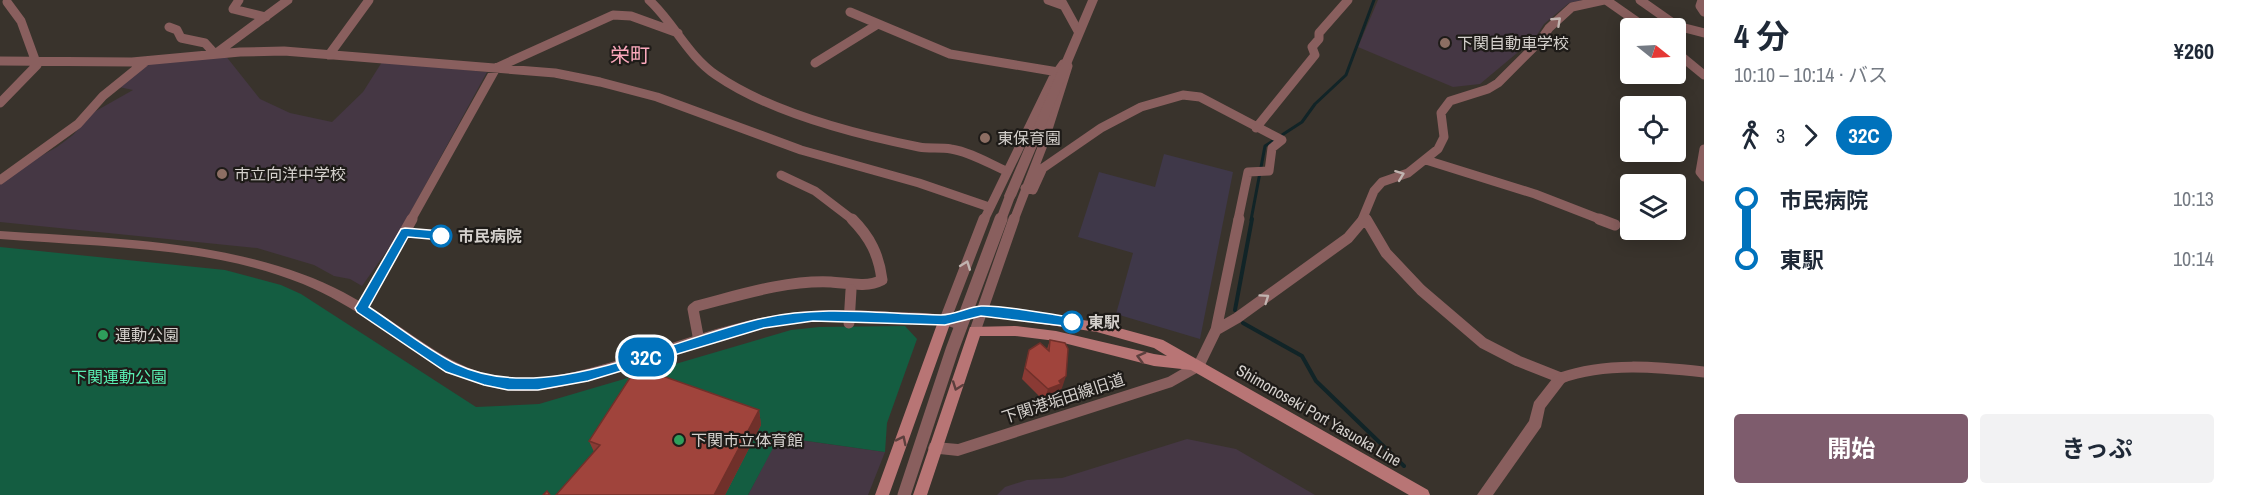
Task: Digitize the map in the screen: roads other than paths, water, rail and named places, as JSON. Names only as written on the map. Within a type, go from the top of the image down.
[{"type":"main road","name":"Shimonoseki Port Yasuoka Line","points":[[945,320],[981,311],[1054,319],[1097,327],[1158,344],[1199,365],[1423,495]]},
{"type":"main road","points":[[882,495],[945,320]]},
{"type":"main road","name":"Shimonoseki Port Yasuoka Line","points":[[975,331],[1016,331],[1056,336],[1154,360],[1199,365]]},
{"type":"main road","points":[[920,495],[975,331]]},
{"type":"street","points":[[239,0],[233,9],[266,16]]},
{"type":"street","points":[[215,54],[288,0]]},
{"type":"street","points":[[329,55],[369,0]]},
{"type":"street","points":[[649,0],[705,67],[757,97],[795,112],[922,148],[963,152],[1006,171]]},
{"type":"street","points":[[1048,0],[1061,2],[1078,31]]},
{"type":"street","points":[[904,495],[952,350],[1010,196],[1093,0]]},
{"type":"street","points":[[1319,39],[1319,33],[1348,0]]},
{"type":"street","points":[[1256,128],[1315,55],[1312,47],[1327,34],[1355,0]]},
{"type":"street","points":[[1216,330],[1348,238],[1365,217],[1374,191],[1382,182],[1408,173],[1438,149],[1444,137],[1441,113],[1450,101],[1498,84],[1540,41],[1549,28],[1572,7],[1605,0],[1631,18]]},
{"type":"street","points":[[1640,0],[1672,25],[1682,30],[1704,33]]},
{"type":"street","points":[[1702,0],[1700,6],[1704,12]]},
{"type":"street","points":[[0,103],[36,65],[21,21],[7,2]]},
{"type":"street","points":[[850,12],[950,54],[1058,72]]},
{"type":"street","points":[[362,308],[496,68],[613,15],[631,16],[678,33]]},
{"type":"street","points":[[815,63],[878,24]]},
{"type":"street","points":[[169,27],[177,30],[183,39],[205,43],[215,54]]},
{"type":"street","points":[[0,61],[146,62],[268,51],[555,73],[657,97],[801,150],[919,183],[989,207]]},
{"type":"street","points":[[945,320],[989,207],[1071,51]]},
{"type":"street","points":[[0,235],[152,248],[245,261],[300,278],[362,308],[451,368],[484,380],[508,384],[538,384],[588,375],[764,323],[813,316],[945,320],[975,331],[1067,75],[1071,51]]},
{"type":"street","points":[[1686,60],[1704,75]]},
{"type":"street","points":[[0,180],[71,130],[103,96],[146,62]]},
{"type":"street","points":[[1025,188],[1033,190],[1043,168],[1101,128],[1133,110],[1159,101],[1191,95],[1282,140],[1272,148],[1268,172],[1248,172],[1216,330],[1199,365]]},
{"type":"street","points":[[1704,149],[1700,172],[1704,177]]},
{"type":"street","points":[[1426,160],[1535,194],[1615,225]]},
{"type":"street","points":[[699,341],[693,309],[698,306],[779,286],[851,286],[873,284],[882,280],[879,257],[869,239],[851,218],[831,203],[781,175]]},
{"type":"street","points":[[1365,217],[1386,253],[1475,336],[1518,361],[1561,378]]},
{"type":"street","points":[[849,323],[851,286]]},
{"type":"street","name":"下関港垢田線旧道","points":[[935,448],[958,450],[1071,415],[1172,381],[1199,365]]},
{"type":"street","points":[[1484,495],[1536,423],[1539,406],[1561,378],[1580,371],[1624,368],[1665,368],[1704,372]]},
{"type":"waterway","points":[[1251,220],[1265,146],[1302,122],[1315,104],[1346,75],[1374,0]]},
{"type":"waterway","points":[[1235,310],[1252,219]]},
{"type":"waterway","points":[[1243,323],[1302,356],[1316,381],[1404,466]]},
{"type":"place","name":"下関自動車学校","points":[[1445,43]]},
{"type":"place","name":"東保育園","points":[[985,138]]},
{"type":"place","name":"市立向洋中学校","points":[[222,174]]},
{"type":"place","name":"市民病院","points":[[441,236]]},
{"type":"place","name":"東駅","points":[[1072,322]]},
{"type":"place","name":"運動公園","points":[[103,335]]},
{"type":"place","name":"下関市立体育館","points":[[679,440]]},
{"type":"district","name":"栄町","points":[[630,55]]},
{"type":"park label","name":"下関運動公園","points":[[119,377]]}]
